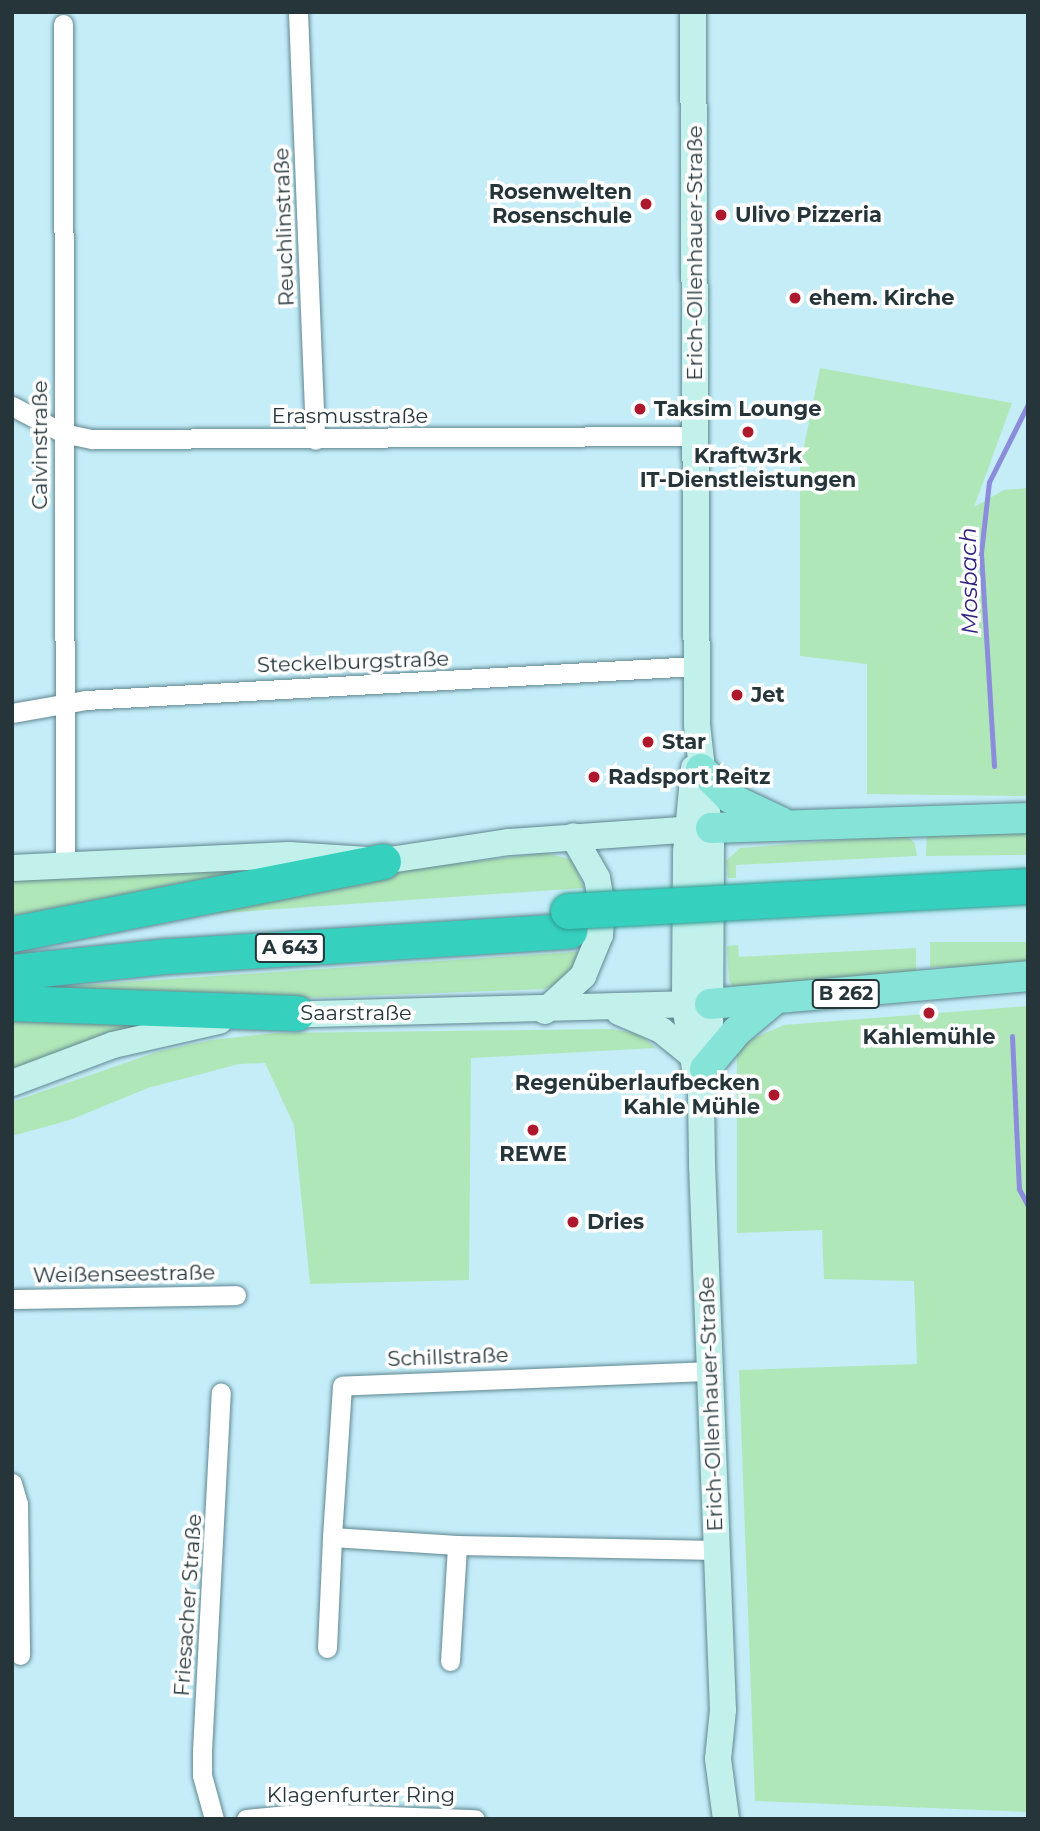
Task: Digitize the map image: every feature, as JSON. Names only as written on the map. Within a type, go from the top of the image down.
[{"type":"highway","points":[[12,934],[383,861]]},
{"type":"highway","name":"A 643","points":[[12,972],[569,921],[1028,886]]},
{"type":"highway","name":"A 643","points":[[12,950],[164,934],[1028,908]]},
{"type":"highway","points":[[12,1003],[297,1013]]},
{"type":"main road","points":[[699,758],[730,798],[751,811],[799,825]]},
{"type":"main road","points":[[699,829],[1028,818]]},
{"type":"main road","name":"B 262","points":[[697,1004],[774,1000],[1028,976]]},
{"type":"main road","points":[[699,1073],[737,1031],[774,1000]]},
{"type":"street","name":"Reuchlinstraße","points":[[298,12],[315,440]]},
{"type":"street","name":"Erich-Ollenhauer-Straße","points":[[693,12],[699,758],[697,1004],[723,1710],[718,1759],[728,1819]]},
{"type":"street","name":"Calvinstraße","points":[[63,24],[61,705],[65,865]]},
{"type":"street","name":"Erasmusstraße","points":[[12,406],[63,433],[92,439],[315,440],[695,436]]},
{"type":"street","name":"Steckelburgstraße","points":[[12,713],[61,705],[321,685],[697,666]]},
{"type":"street","points":[[12,868],[289,855],[383,861],[573,836],[699,829]]},
{"type":"street","points":[[545,1011],[583,976],[600,935],[603,906],[597,878],[573,836]]},
{"type":"street","name":"Saarstraße","points":[[12,1083],[113,1045],[174,1029],[297,1013],[545,1011],[697,1004]]},
{"type":"street","points":[[611,1009],[660,1030],[699,1073]]},
{"type":"street","name":"Weißenseestraße","points":[[12,1299],[236,1295]]},
{"type":"street","name":"Schillstraße","points":[[327,1648],[342,1385],[709,1371]]},
{"type":"street","name":"Friesacher Straße","points":[[214,1819],[202,1775],[202,1751],[221,1393]]},
{"type":"street","points":[[12,1483],[18,1504],[20,1655]]},
{"type":"street","points":[[332,1537],[457,1545],[717,1550]]},
{"type":"street","points":[[450,1661],[457,1545]]},
{"type":"street","name":"Klagenfurter Ring","points":[[246,1819],[308,1816],[475,1819]]},
{"type":"green space","points":[[820,368],[1012,403],[974,507],[1004,490],[1028,488],[1028,796],[867,794],[867,664],[800,656],[800,466]]},
{"type":"green space","points":[[1028,828],[1028,855],[926,856],[927,833]]},
{"type":"green space","points":[[907,835],[915,844],[917,856],[736,865],[736,878],[728,878],[726,861],[740,848]]},
{"type":"green space","points":[[546,853],[573,860],[584,888],[150,918],[384,872]]},
{"type":"green space","points":[[255,869],[12,916],[12,881]]},
{"type":"green space","points":[[930,942],[1028,942],[1028,967],[930,967]]},
{"type":"green space","points":[[738,945],[739,957],[916,948],[916,972],[736,992],[729,980],[727,946]]},
{"type":"green space","points":[[589,951],[560,984],[545,989],[252,1000],[38,988]]},
{"type":"green space","points":[[1028,1006],[1028,1812],[755,1801],[739,1370],[917,1364],[914,1281],[824,1279],[822,1230],[737,1233],[737,1054],[745,1042],[784,1025]]},
{"type":"green space","points":[[12,1020],[156,1023],[12,1076]]},
{"type":"green space","points":[[612,1029],[639,1034],[656,1048],[471,1058],[469,1280],[310,1284],[294,1125],[265,1063],[239,1064],[148,1088],[70,1120],[12,1136],[12,1102],[160,1051],[212,1040],[275,1033]]},
{"type":"waterway","name":"Mosbach","points":[[994,766],[981,553],[989,482],[1028,404]]},
{"type":"waterway","name":"Mosbach","points":[[1012,1036],[1019,1189],[1028,1206]]},
{"type":"place","name":"Rosenwelten Rosenschule","points":[[646,204]]},
{"type":"place","name":"Ulivo Pizzeria","points":[[721,215]]},
{"type":"place","name":"ehem. Kirche","points":[[795,298]]},
{"type":"place","name":"Taksim Lounge","points":[[640,409]]},
{"type":"place","name":"Kraftw3rk IT-Dienstleistungen","points":[[748,432]]},
{"type":"place","name":"Jet","points":[[737,695]]},
{"type":"place","name":"Star","points":[[648,742]]},
{"type":"place","name":"Radsport Reitz","points":[[594,777]]},
{"type":"place","name":"Kahlemühle","points":[[929,1013]]},
{"type":"place","name":"Regenüberlaufbecken Kahle Mühle","points":[[774,1095]]},
{"type":"place","name":"REWE","points":[[533,1130]]},
{"type":"place","name":"Dries","points":[[573,1222]]}]
